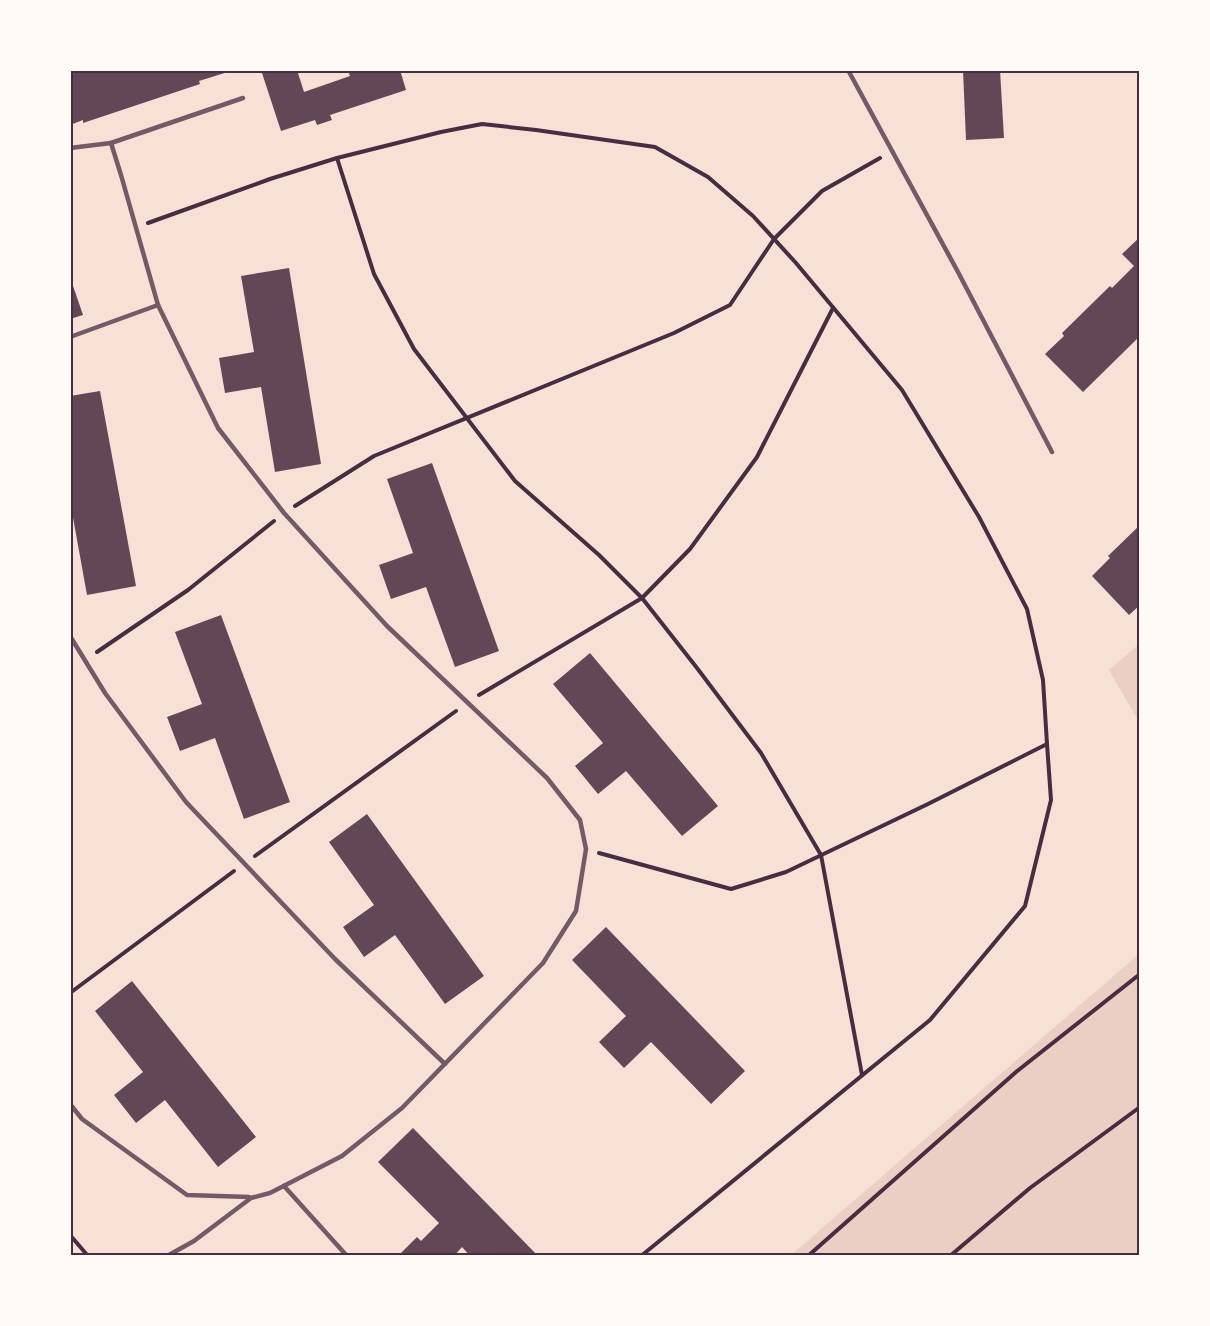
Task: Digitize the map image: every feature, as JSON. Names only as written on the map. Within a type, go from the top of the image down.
[{"type":"lane","points":[[848,70],[958,272],[1052,452]]},
{"type":"lane","points":[[70,148],[111,143],[243,98]]},
{"type":"lane","points":[[70,1104],[82,1119],[187,1195],[250,1198],[270,1193],[342,1156],[402,1108],[543,963],[576,911],[586,849],[580,820],[547,778],[387,626],[284,513],[218,428],[158,305],[111,143]]},
{"type":"lane","points":[[70,336],[158,305]]},
{"type":"lane","points":[[70,636],[105,693],[186,802],[335,959],[445,1064]]},
{"type":"lane","points":[[284,1186],[347,1256]]},
{"type":"lane","points":[[167,1256],[195,1241],[250,1198]]},
{"type":"path","points":[[136,227],[270,179],[337,158],[482,124],[655,147],[708,177],[753,216],[902,390],[979,517],[1027,609],[1043,680],[1051,800],[1025,906],[930,1020],[641,1256]]},
{"type":"path","points":[[85,660],[188,590],[284,513],[374,456],[674,333],[730,305],[774,239],[822,191],[892,152]]},
{"type":"path","points":[[337,158],[374,274],[414,349],[515,481],[599,555],[642,598],[762,753],[820,855],[862,1075]]},
{"type":"path","points":[[70,993],[244,863],[468,702],[642,598],[690,549],[757,457],[833,308]]},
{"type":"path","points":[[586,849],[731,889],[786,872],[1047,744]]},
{"type":"path","points":[[808,1256],[1016,1072],[1140,974]]},
{"type":"path","points":[[950,1256],[1030,1188],[1140,1107]]},
{"type":"path","points":[[70,1235],[88,1256]]},
{"type":"shaded area","points":[[1139,644],[1139,722],[1109,670]]},
{"type":"shaded area","points":[[1139,954],[1139,1255],[791,1255]]},
{"type":"building","points":[[70,70],[231,71],[199,81],[200,84],[83,123],[83,120],[70,125]]},
{"type":"building","points":[[261,70],[297,70],[304,92],[350,76],[348,70],[400,70],[406,90],[330,115],[332,120],[317,125],[315,120],[281,131]]},
{"type":"building","points":[[963,70],[1000,70],[1004,138],[966,140]]},
{"type":"building","points":[[1140,237],[1140,311],[1137,313],[1140,315],[1140,336],[1083,392],[1045,354],[1064,336],[1062,333],[1134,266],[1122,254]]},
{"type":"building","points":[[289,268],[321,464],[275,472],[261,387],[225,393],[219,358],[254,352],[241,276]]},
{"type":"building","points":[[70,277],[83,315],[70,319]]},
{"type":"building","points":[[100,391],[136,586],[87,595],[72,512],[70,512],[70,396]]},
{"type":"building","points":[[432,463],[499,651],[455,667],[426,587],[391,599],[379,565],[413,553],[387,479]]},
{"type":"building","points":[[1140,525],[1140,605],[1129,615],[1092,576],[1110,558],[1108,556]]},
{"type":"building","points":[[221,615],[290,802],[244,819],[215,738],[180,751],[167,717],[202,704],[175,632]]},
{"type":"building","points":[[590,653],[718,806],[682,836],[626,771],[598,794],[575,766],[603,743],[553,684]]},
{"type":"building","points":[[367,814],[484,976],[445,1004],[395,935],[364,957],[343,927],[374,905],[329,842]]},
{"type":"building","points":[[606,927],[745,1071],[711,1104],[651,1042],[624,1068],[599,1042],[626,1016],[572,960]]},
{"type":"building","points":[[132,981],[256,1137],[218,1167],[165,1100],[136,1123],[114,1095],[143,1072],[95,1011]]},
{"type":"building","points":[[413,1128],[538,1256],[470,1256],[462,1247],[454,1256],[398,1256],[417,1237],[421,1241],[439,1223],[378,1162]]}]
